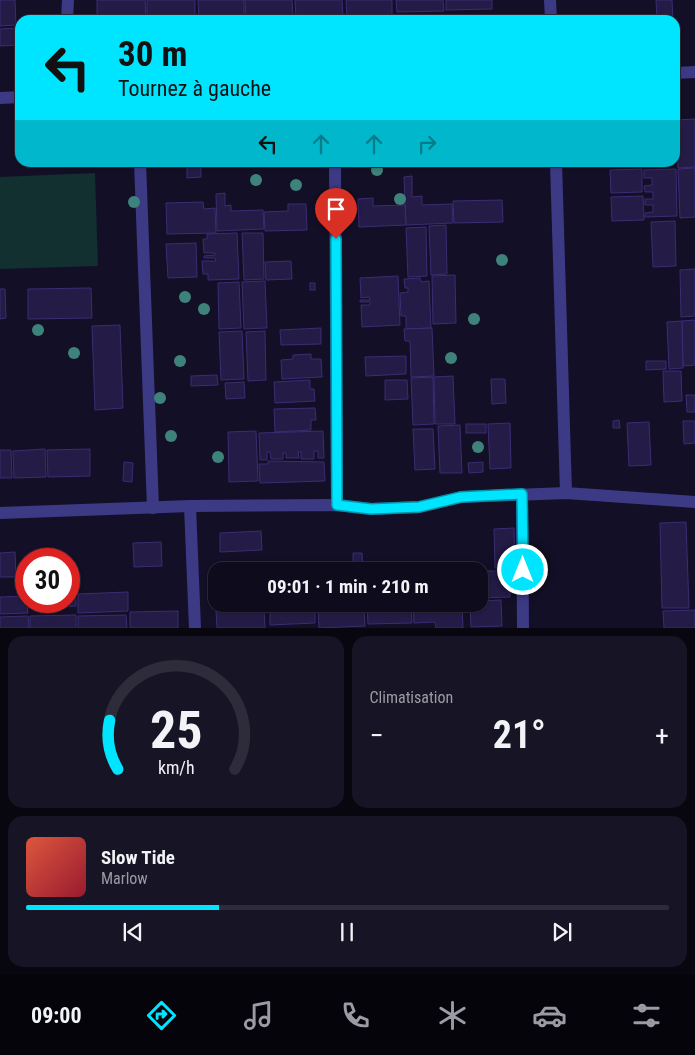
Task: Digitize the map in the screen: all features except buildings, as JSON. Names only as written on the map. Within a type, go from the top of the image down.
[{"type":"street","points":[[66,15],[68,0]]},
{"type":"street","points":[[550,0],[551,15]]},
{"type":"street","points":[[680,73],[695,72]]},
{"type":"street","points":[[0,98],[15,97]]},
{"type":"street","points":[[140,167],[153,508]]},
{"type":"street","points":[[335,167],[337,505]]},
{"type":"street","points":[[556,167],[566,493]]},
{"type":"street","points":[[0,513],[190,506],[337,505],[371,509],[419,507],[461,497],[566,493],[695,502]]},
{"type":"street","points":[[522,494],[523,628]]},
{"type":"street","points":[[190,506],[194,628]]},
{"type":"green space","points":[[95,173],[98,266],[0,269],[0,177]]},
{"type":"route","points":[[336,239],[337,505],[371,509],[419,507],[461,497],[522,494],[523,570]]}]
